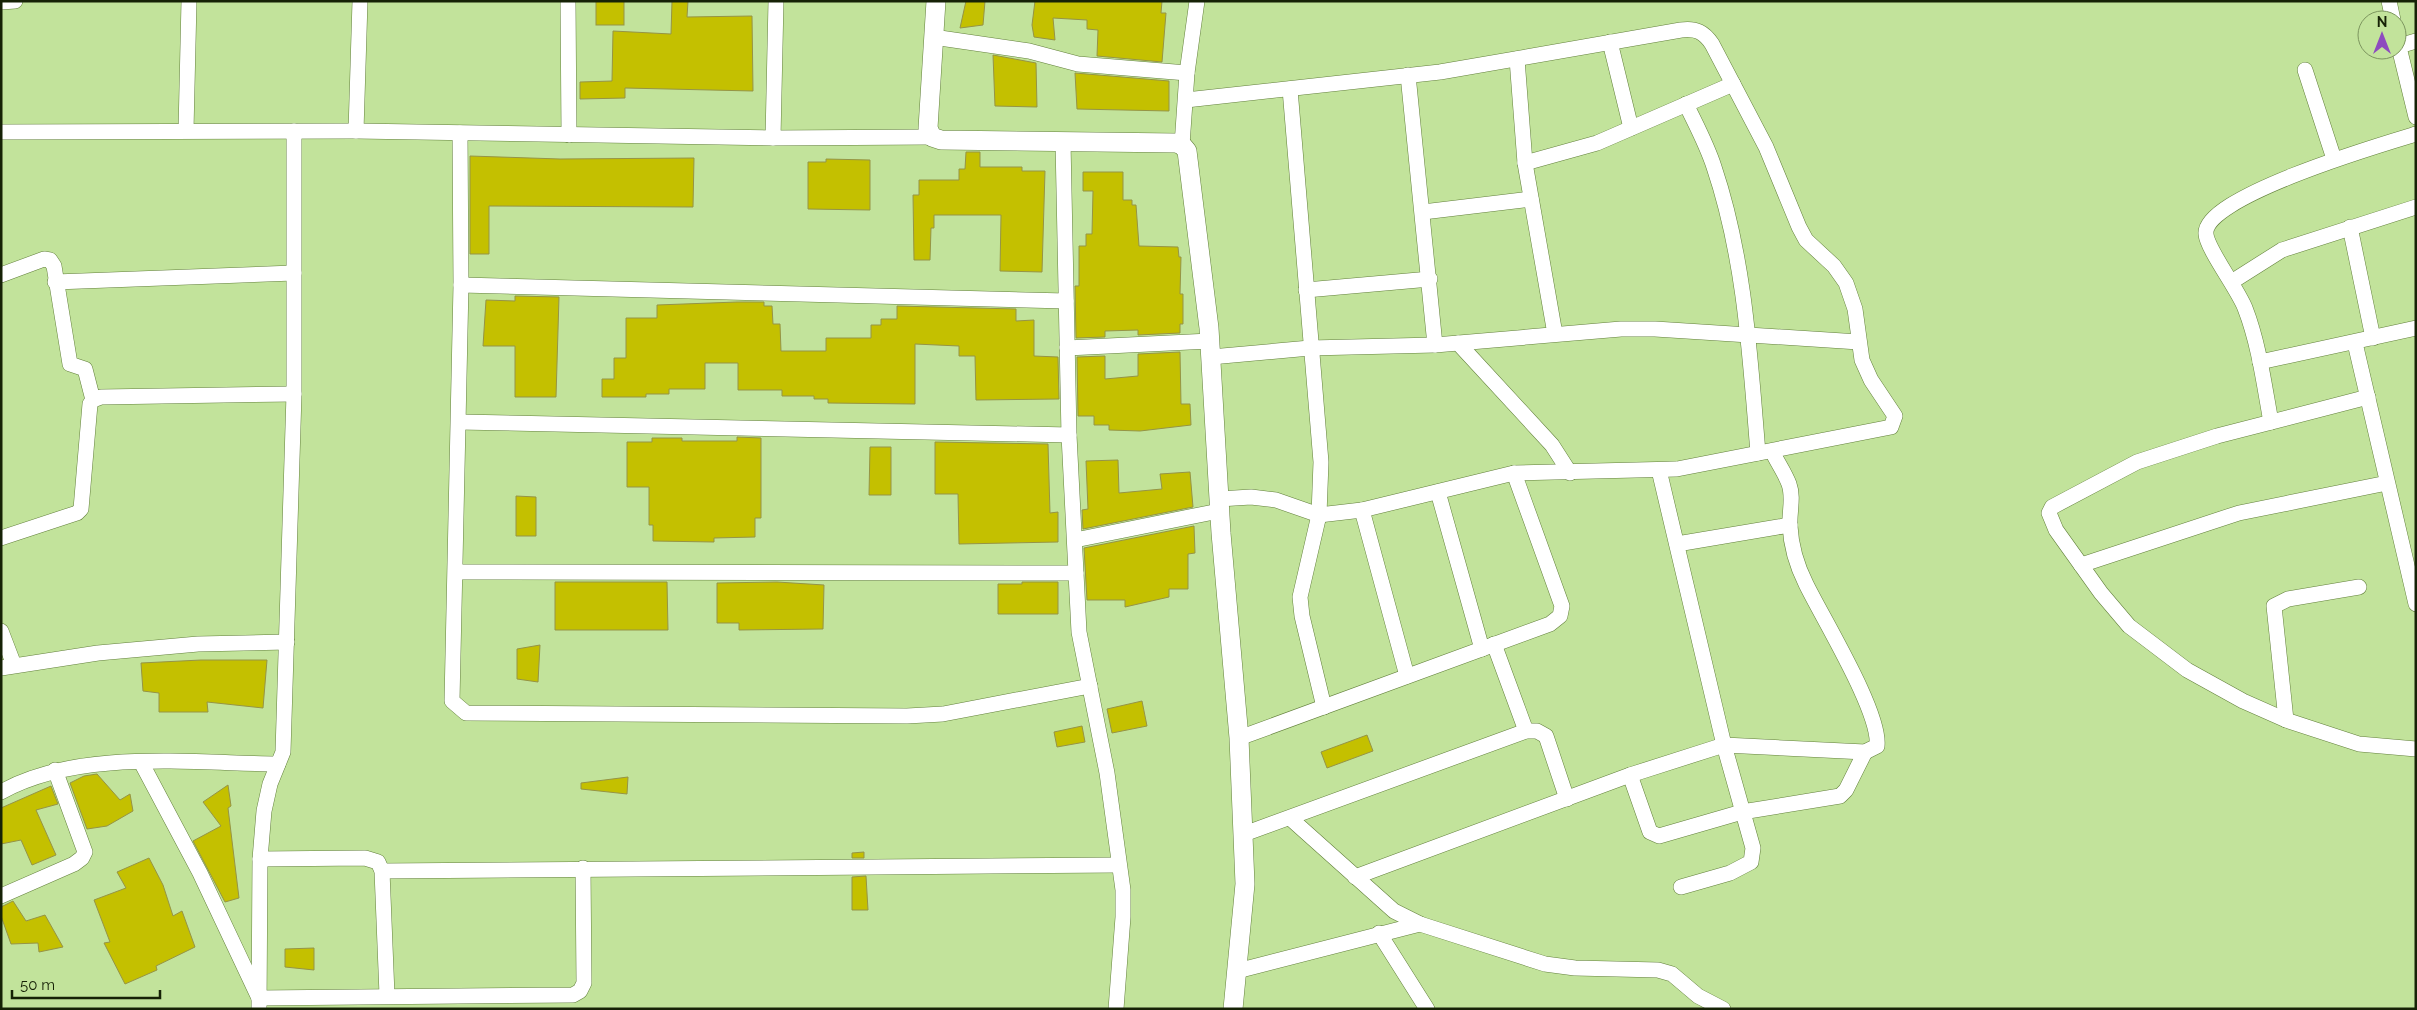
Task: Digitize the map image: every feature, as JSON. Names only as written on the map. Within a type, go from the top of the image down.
[{"type":"street","points":[[1,2],[15,1]]},
{"type":"street","points":[[186,130],[189,1]]},
{"type":"street","points":[[356,131],[360,1]]},
{"type":"street","points":[[568,1],[569,135]]},
{"type":"street","points":[[774,138],[776,1]]},
{"type":"street","points":[[932,137],[928,128],[936,1]]},
{"type":"street","points":[[1197,1],[1182,145],[1186,151],[1210,349],[1219,505],[1239,738],[1245,884],[1233,1009]]},
{"type":"street","points":[[1074,540],[1250,497],[1276,500],[1319,515],[1362,510],[1514,473],[1677,469],[1891,427],[1895,416],[1871,380],[1862,360],[1855,309],[1846,283],[1834,266],[1806,240],[1766,147],[1712,44],[1707,36],[1697,30],[1681,30],[1408,76],[1186,100]]},
{"type":"street","points":[[933,37],[1029,51],[1078,64],[1188,73]]},
{"type":"street","points":[[1610,42],[1631,128]]},
{"type":"street","points":[[1517,58],[1525,163],[1555,334]]},
{"type":"street","points":[[2402,60],[2416,117]]},
{"type":"street","points":[[2305,70],[2334,159]]},
{"type":"street","points":[[1408,76],[1436,345]]},
{"type":"street","points":[[1525,163],[1597,143],[1733,84]]},
{"type":"street","points":[[1290,89],[1310,348],[1321,462],[1319,515],[1300,597],[1302,616],[1324,707]]},
{"type":"street","points":[[1356,877],[1630,775],[1724,745],[1865,752],[1877,746],[1876,725],[1805,583],[1795,557],[1790,525],[1792,501],[1789,485],[1765,452],[1736,244],[1714,166],[1686,104]]},
{"type":"street","points":[[1,132],[186,130],[774,138],[932,137],[941,140],[1182,145]]},
{"type":"street","points":[[259,1003],[260,859],[264,812],[270,784],[283,752],[294,394],[294,131]]},
{"type":"street","points":[[460,133],[461,285],[452,701],[466,713],[907,716],[943,714],[1090,686]]},
{"type":"street","points":[[2271,422],[2260,362],[2245,308],[2210,246],[2205,233],[2209,221],[2220,212],[2289,176],[2334,159],[2416,134]]},
{"type":"street","points":[[1063,142],[1069,435],[1079,632],[1106,773],[1119,865],[1123,917],[1116,1009]]},
{"type":"street","points":[[1423,212],[1531,199]]},
{"type":"street","points":[[2232,282],[2282,250],[2416,207]]},
{"type":"street","points":[[2350,227],[2373,338]]},
{"type":"street","points":[[1,275],[44,259],[50,260],[54,266],[55,282],[70,364],[85,369],[93,400]]},
{"type":"street","points":[[55,282],[294,273]]},
{"type":"street","points":[[1306,290],[1430,279]]},
{"type":"street","points":[[461,285],[1066,301]]},
{"type":"street","points":[[2260,362],[2416,328]]},
{"type":"street","points":[[1067,348],[1210,349],[1436,345],[1555,334],[1655,329],[1859,342]]},
{"type":"street","points":[[2355,342],[2416,604]]},
{"type":"street","points":[[1458,343],[1561,456],[1570,473]]},
{"type":"street","points":[[1,538],[77,513],[81,509],[90,404],[93,400],[100,398],[294,394]]},
{"type":"street","points":[[2368,398],[2217,436],[2137,462],[2052,507],[2050,514],[2053,524],[2101,593],[2130,626],[2187,670],[2243,701],[2286,720],[2359,744],[2416,749]]},
{"type":"street","points":[[459,422],[1069,435]]},
{"type":"street","points":[[1659,470],[1724,745],[1753,848],[1751,862],[1730,873],[1681,887]]},
{"type":"street","points":[[1239,738],[1550,624],[1560,616],[1562,606],[1514,473]]},
{"type":"street","points":[[2081,565],[2239,512],[2387,483]]},
{"type":"street","points":[[1438,492],[1488,647],[1526,731]]},
{"type":"street","points":[[1362,510],[1407,676]]},
{"type":"street","points":[[1677,544],[1790,525]]},
{"type":"street","points":[[456,572],[1076,573]]},
{"type":"street","points":[[2286,720],[2274,606],[2288,599],[2359,587]]},
{"type":"street","points":[[1,631],[8,666],[98,653],[180,646],[287,642]]},
{"type":"street","points":[[1244,834],[1526,731],[1537,730],[1546,736],[1567,800]]},
{"type":"street","points":[[1630,775],[1650,832],[1659,836],[1742,812],[1840,796],[1846,790],[1865,752]]},
{"type":"street","points":[[1,792],[55,770],[87,764],[141,762],[278,764]]},
{"type":"street","points":[[141,762],[200,873],[259,1003]]},
{"type":"street","points":[[1,896],[74,864],[82,858],[84,852],[55,770]]},
{"type":"street","points":[[1290,818],[1394,911],[1420,924],[1545,964],[1575,968],[1658,970],[1672,974],[1698,996],[1723,1009]]},
{"type":"street","points":[[260,859],[365,858],[378,862],[382,871],[387,995]]},
{"type":"street","points":[[382,871],[1119,865]]},
{"type":"street","points":[[259,1003],[387,995],[573,995],[580,990],[584,983],[583,868]]},
{"type":"street","points":[[1237,971],[1420,924]]},
{"type":"street","points":[[1379,933],[1427,1009]]},
{"type":"building","points":[[596,1],[624,1],[624,25],[596,25]]},
{"type":"building","points":[[672,1],[688,1],[687,17],[752,16],[753,91],[625,88],[625,98],[580,99],[580,82],[612,81],[613,31],[671,34]]},
{"type":"building","points":[[966,1],[985,1],[983,25],[960,28]]},
{"type":"building","points":[[1035,1],[1162,1],[1161,13],[1166,13],[1162,62],[1097,56],[1098,30],[1087,29],[1087,20],[1053,18],[1055,40],[1034,37],[1032,25]]},
{"type":"building","points":[[993,55],[1036,63],[1037,107],[995,106]]},
{"type":"building","points":[[1075,73],[1169,81],[1169,111],[1077,109]]},
{"type":"building","points":[[966,152],[980,152],[980,167],[1022,167],[1022,171],[1045,171],[1042,272],[1000,271],[1001,215],[934,215],[934,228],[931,228],[930,260],[914,260],[913,195],[919,195],[919,180],[959,180],[959,169],[965,169]]},
{"type":"building","points":[[470,156],[560,159],[694,158],[693,207],[489,206],[489,254],[470,254]]},
{"type":"building","points":[[826,159],[870,160],[870,210],[808,209],[808,162],[826,162]]},
{"type":"building","points":[[1083,172],[1123,172],[1123,200],[1132,200],[1132,205],[1136,205],[1139,246],[1178,247],[1179,257],[1181,257],[1180,294],[1183,294],[1183,324],[1180,324],[1180,333],[1138,335],[1138,330],[1105,331],[1105,337],[1076,338],[1075,286],[1079,286],[1079,246],[1086,246],[1086,234],[1092,234],[1093,191],[1083,191]]},
{"type":"building","points":[[515,296],[559,297],[556,397],[515,397],[515,346],[483,346],[486,300],[515,301]]},
{"type":"building","points":[[764,302],[764,306],[772,306],[773,324],[780,324],[781,351],[826,351],[826,338],[871,338],[871,325],[881,325],[881,319],[897,319],[897,306],[1016,309],[1016,321],[1034,320],[1034,356],[1058,357],[1059,399],[976,400],[975,356],[959,356],[959,346],[915,344],[915,404],[828,403],[828,399],[814,399],[814,396],[782,396],[782,390],[738,390],[738,363],[705,363],[705,389],[669,389],[669,394],[646,394],[646,397],[602,397],[602,379],[614,379],[614,358],[626,358],[626,318],[657,318],[657,305]]},
{"type":"building","points":[[1180,352],[1181,404],[1190,404],[1191,425],[1140,431],[1109,430],[1109,425],[1094,425],[1094,416],[1078,416],[1077,357],[1105,356],[1105,379],[1138,376],[1138,354]]},
{"type":"building","points":[[737,437],[761,438],[761,518],[755,518],[755,537],[714,538],[714,542],[653,541],[653,525],[649,525],[649,487],[627,487],[627,442],[652,442],[652,438],[682,438],[682,441],[737,441]]},
{"type":"building","points":[[935,442],[1048,444],[1050,513],[1058,512],[1058,542],[959,544],[958,494],[935,494]]},
{"type":"building","points":[[870,447],[891,447],[891,495],[869,495]]},
{"type":"building","points":[[1118,460],[1119,493],[1162,489],[1160,474],[1190,472],[1193,507],[1083,529],[1082,510],[1088,509],[1086,461]]},
{"type":"building","points":[[516,496],[536,497],[536,536],[516,536]]},
{"type":"building","points":[[1194,526],[1195,553],[1188,554],[1188,589],[1169,589],[1169,597],[1125,607],[1125,600],[1087,600],[1084,548]]},
{"type":"building","points":[[555,582],[667,582],[668,630],[555,630]]},
{"type":"building","points":[[777,582],[824,585],[823,629],[739,630],[739,623],[717,623],[717,583]]},
{"type":"building","points":[[1022,582],[1058,582],[1058,614],[998,614],[998,584],[1022,584]]},
{"type":"building","points":[[540,645],[538,682],[517,679],[517,649]]},
{"type":"building","points":[[201,660],[267,660],[263,708],[207,702],[208,712],[159,712],[159,693],[143,691],[141,663]]},
{"type":"building","points":[[1142,701],[1147,726],[1112,733],[1107,709]]},
{"type":"building","points":[[1082,726],[1085,742],[1057,747],[1054,732]]},
{"type":"building","points":[[1367,735],[1373,751],[1327,768],[1321,752]]},
{"type":"building","points":[[97,774],[120,800],[130,794],[133,811],[107,826],[87,829],[70,783],[84,776]]},
{"type":"building","points":[[628,777],[627,794],[581,789],[581,783]]},
{"type":"building","points":[[228,785],[231,806],[228,808],[239,898],[225,902],[193,841],[221,826],[203,802]]},
{"type":"building","points":[[51,786],[58,804],[36,810],[56,855],[32,865],[21,840],[1,844],[1,808]]},
{"type":"building","points":[[864,852],[864,858],[852,858],[852,853]]},
{"type":"building","points":[[149,858],[163,885],[173,916],[182,911],[195,947],[156,966],[157,970],[125,984],[104,943],[110,942],[94,900],[126,888],[117,872]]},
{"type":"building","points":[[866,876],[868,910],[852,910],[852,877]]},
{"type":"building","points":[[13,901],[26,921],[45,915],[63,947],[39,952],[38,943],[11,944],[1,916],[1,907]]},
{"type":"building","points":[[314,948],[314,970],[285,967],[285,949]]}]
